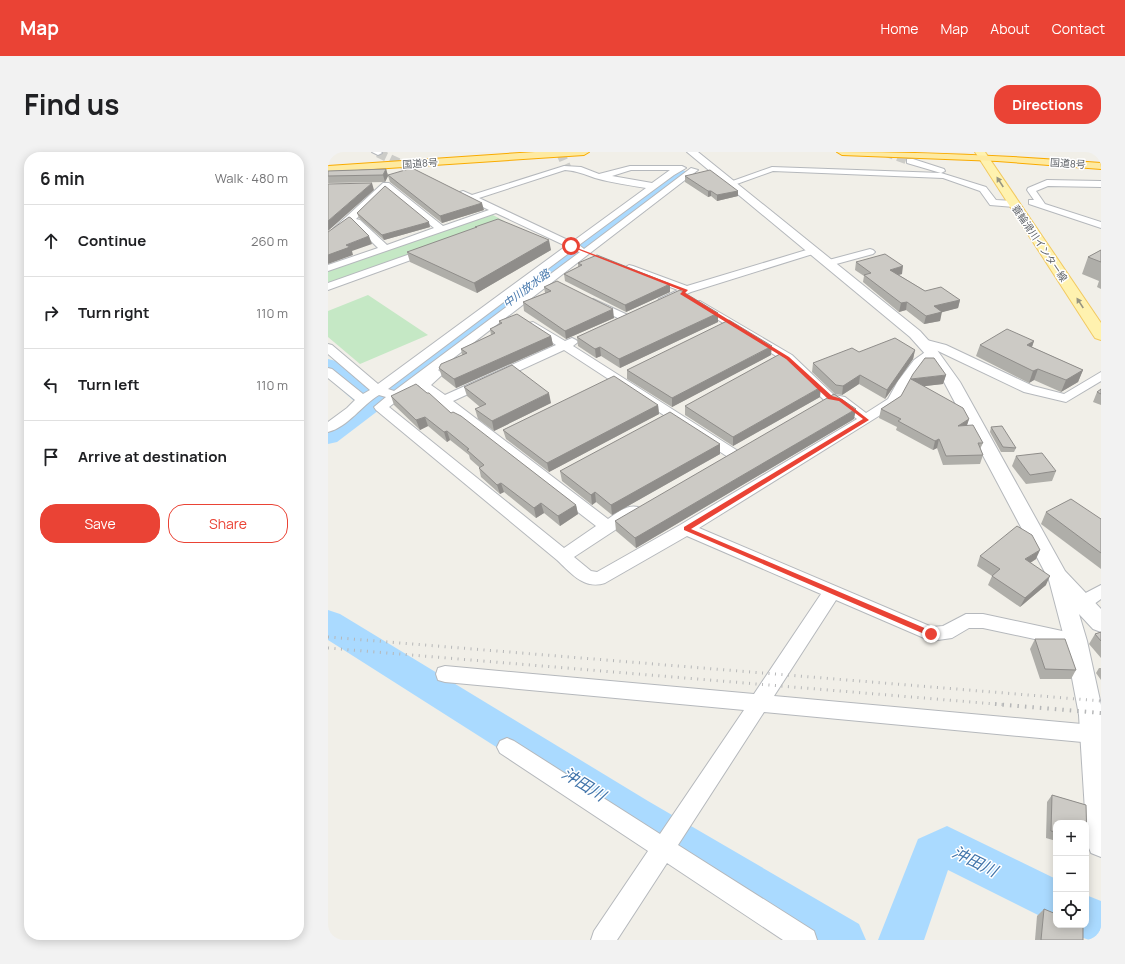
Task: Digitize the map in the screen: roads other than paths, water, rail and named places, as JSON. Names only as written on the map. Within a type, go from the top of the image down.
[{"type":"highway","name":"国道8号","points":[[328,162],[487,152]]},
{"type":"highway","name":"国道8号","points":[[328,169],[584,152]]},
{"type":"highway","name":"国道8号","points":[[842,152],[986,154],[1101,159]]},
{"type":"highway","name":"国道8号","points":[[986,154],[1101,166]]},
{"type":"main road","name":"蓑輪滑川インター線","points":[[986,154],[1014,203],[1101,335]]},
{"type":"main road","name":"蓑輪滑川インター線","points":[[1014,203],[1065,258]]},
{"type":"street","points":[[692,152],[915,334],[928,348],[952,382],[1058,577],[1076,641],[1091,715],[1101,843]]},
{"type":"street","points":[[910,161],[992,188],[1014,203]]},
{"type":"street","points":[[472,198],[564,168],[581,169],[598,176],[604,176],[630,168],[682,168],[718,173]]},
{"type":"street","points":[[682,168],[671,172],[652,186],[581,250],[381,407],[563,556],[586,577],[599,579],[686,529],[866,420],[893,401],[904,380],[928,348]]},
{"type":"street","points":[[731,183],[772,169],[944,176],[983,189],[993,203],[1042,205],[1101,225]]},
{"type":"street","points":[[328,428],[352,411],[362,400],[581,250],[694,170]]},
{"type":"street","points":[[604,176],[618,181],[652,186]]},
{"type":"street","points":[[1042,205],[1031,190],[1047,183],[1101,184]]},
{"type":"street","points":[[328,237],[349,220],[386,185]]},
{"type":"street","points":[[372,186],[386,185],[442,229]]},
{"type":"street","points":[[452,189],[581,250]]},
{"type":"street","points":[[328,268],[496,210]]},
{"type":"street","points":[[501,224],[513,219]]},
{"type":"street","points":[[349,220],[357,222],[385,249]]},
{"type":"street","points":[[538,242],[581,250]]},
{"type":"street","points":[[328,287],[443,245]]},
{"type":"street","points":[[581,250],[559,285],[516,314],[424,384],[443,401],[607,526]]},
{"type":"street","points":[[654,305],[684,292],[813,251]]},
{"type":"street","points":[[829,264],[870,252]]},
{"type":"street","points":[[622,266],[684,292],[729,323],[783,356],[830,398],[840,400],[866,420]]},
{"type":"street","points":[[584,297],[629,316],[612,324]]},
{"type":"street","points":[[516,314],[616,377],[733,454]]},
{"type":"street","points":[[715,330],[729,323]]},
{"type":"street","points":[[443,401],[586,336]]},
{"type":"street","points":[[328,348],[378,390],[396,396]]},
{"type":"street","points":[[928,348],[942,348],[1029,389],[1066,398],[1101,376]]},
{"type":"street","points":[[769,363],[783,356]]},
{"type":"street","points":[[602,384],[630,370]]},
{"type":"street","points":[[332,375],[355,371]]},
{"type":"street","points":[[332,375],[362,400]]},
{"type":"street","points":[[817,405],[830,398]]},
{"type":"street","points":[[658,422],[686,407]]},
{"type":"street","points":[[493,439],[506,432]]},
{"type":"street","points":[[720,461],[746,446]]},
{"type":"street","points":[[548,481],[561,474]]},
{"type":"street","points":[[563,556],[607,526],[647,503]]},
{"type":"street","points":[[686,529],[931,634],[946,633],[966,621],[983,621],[1076,641]]},
{"type":"street","points":[[1058,577],[1101,623]]},
{"type":"street","points":[[1082,603],[1101,591]]},
{"type":"street","points":[[603,940],[832,592]]},
{"type":"street","points":[[445,674],[1093,734]]},
{"type":"street","points":[[507,748],[805,940]]},
{"type":"waterway","name":"中川放水路","points":[[328,436],[680,174]]},
{"type":"waterway","name":"沖田川","points":[[328,366],[362,395]]},
{"type":"waterway","name":"沖田川","points":[[328,623],[536,752],[634,815],[843,940]]},
{"type":"waterway","name":"沖田川","points":[[901,940],[933,854],[947,847],[1053,900]]},
{"type":"waterway","points":[[1089,919],[1101,929]]},
{"type":"tunnel","points":[[560,152],[567,168]]},
{"type":"tunnel","points":[[885,152],[910,161]]},
{"type":"tunnel","points":[[378,153],[412,169]]},
{"type":"railway","points":[[328,637],[1101,701]]},
{"type":"railway","points":[[328,648],[1007,705]]},
{"type":"railway","points":[[995,704],[1101,713]]}]
